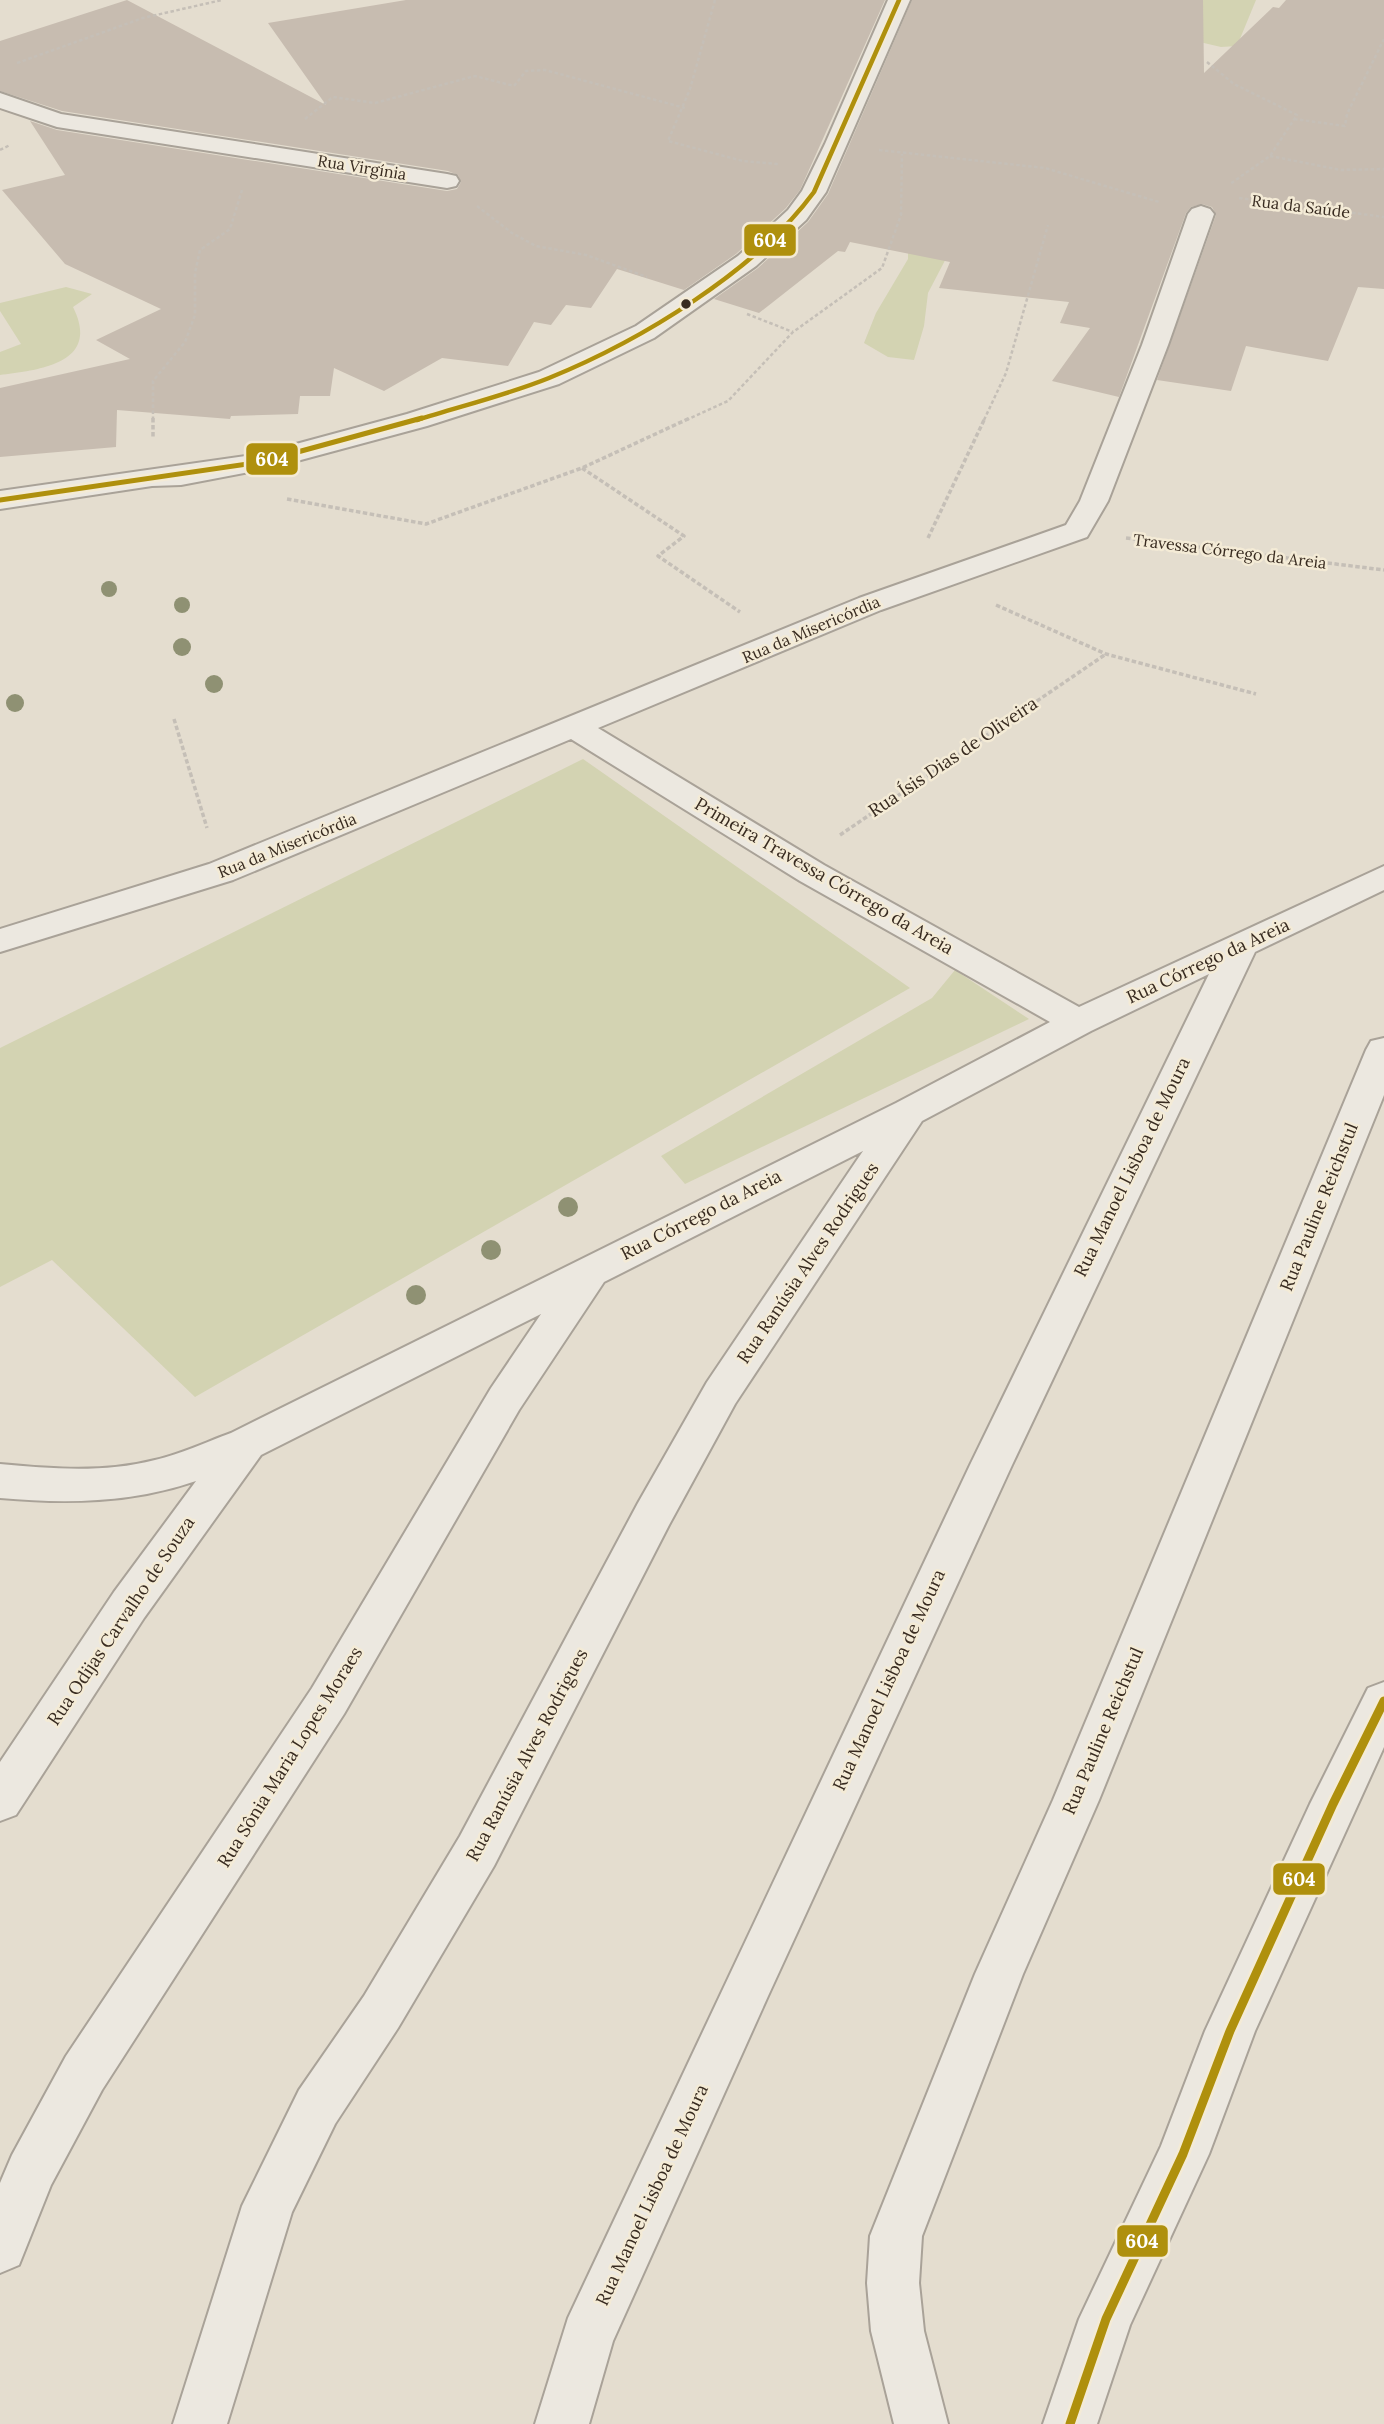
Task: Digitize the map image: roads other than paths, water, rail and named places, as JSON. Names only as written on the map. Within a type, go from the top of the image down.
[{"type":"street","points":[[0,500],[152,477],[181,476],[261,462],[417,420],[548,378],[645,332],[700,296],[777,236],[808,200],[832,154],[899,0]]},
{"type":"street","name":"Rua Virgínia","points":[[0,100],[57,120],[447,181]]},
{"type":"street","name":"Rua da Misericórdia","points":[[0,942],[221,872],[572,726],[937,579],[1077,531],[1094,501],[1120,437],[1209,205]]},
{"type":"street","name":"Primeira Travessa Córrego da Areia","points":[[572,726],[812,873],[1078,1021]]},
{"type":"street","name":"Rua Córrego da Areia","points":[[0,1481],[65,1485],[121,1483],[155,1477],[246,1444],[909,1112],[1078,1021],[1384,877]]},
{"type":"street","name":"Rua Manoel Lisboa de Moura","points":[[562,2424],[587,2337],[850,1763],[1116,1196],[1241,945]]},
{"type":"street","name":"Rua Pauline Reichstul","points":[[920,2424],[908,2383],[896,2316],[891,2268],[896,2236],[999,1974],[1076,1800],[1384,1050]]},
{"type":"street","name":"Rua Ranúsia Alves Rodrigues","points":[[200,2424],[268,2206],[317,2107],[381,2012],[477,1851],[653,1515],[721,1394],[909,1112]]},
{"type":"street","name":"Rua Sônia Maria Lopes Moraes","points":[[0,2248],[30,2172],[84,2073],[328,1701],[505,1399],[591,1270]]},
{"type":"street","name":"Rua Odijas Carvalho de Souza","points":[[0,1801],[129,1605],[246,1444]]},
{"type":"street","points":[[1070,2424],[1107,2319],[1183,2154],[1230,2031],[1333,1804],[1384,1701]]}]
